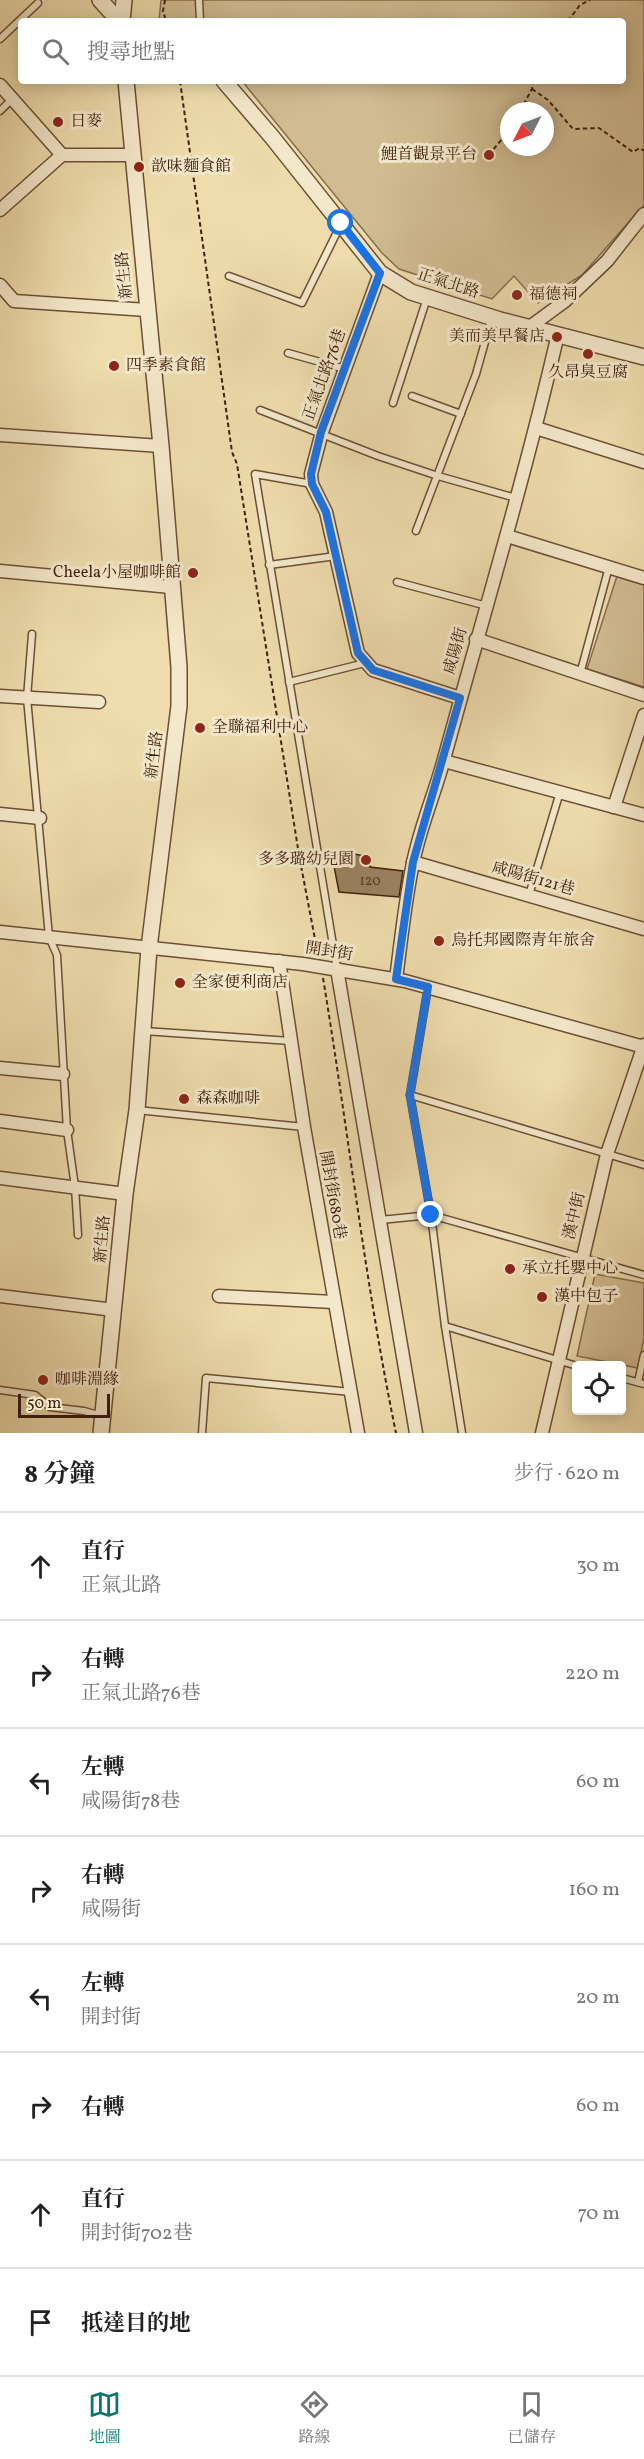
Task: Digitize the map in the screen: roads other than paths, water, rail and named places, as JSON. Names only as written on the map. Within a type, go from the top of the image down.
[{"type":"street","points":[[100,0],[118,18]]},
{"type":"street","points":[[121,18],[124,0]]},
{"type":"street","name":"新生路","points":[[101,1433],[144,1031],[149,948],[179,706],[179,667],[126,84]]},
{"type":"street","name":"正氣北路","points":[[226,84],[380,273],[411,292],[492,317],[644,357]]},
{"type":"street","points":[[0,85],[62,155]]},
{"type":"street","points":[[0,210],[62,155],[132,155]]},
{"type":"street","points":[[531,326],[565,301],[607,261],[644,214]]},
{"type":"street","name":"正氣北路76巷","points":[[312,484],[312,464],[321,432],[380,273]]},
{"type":"street","points":[[0,285],[14,301],[147,310]]},
{"type":"street","name":"咸陽街","points":[[396,979],[413,862],[444,761],[476,639],[507,536],[558,334]]},
{"type":"street","points":[[536,428],[644,462]]},
{"type":"street","points":[[0,435],[160,446]]},
{"type":"street","points":[[312,484],[326,512],[358,653],[373,670],[460,698]]},
{"type":"street","points":[[507,536],[644,578]]},
{"type":"street","points":[[0,572],[171,587]]},
{"type":"street","points":[[476,639],[644,695]]},
{"type":"street","points":[[0,696],[99,702]]},
{"type":"street","points":[[614,807],[644,716]]},
{"type":"street","points":[[444,761],[644,815]]},
{"type":"street","points":[[0,814],[40,818]]},
{"type":"street","name":"咸陽街121巷","points":[[413,862],[644,929]]},
{"type":"street","name":"開封街","points":[[0,932],[279,962],[396,979],[644,1046]]},
{"type":"street","name":"開封街680巷","points":[[279,962],[333,1302],[358,1433]]},
{"type":"street","points":[[337,969],[416,1433]]},
{"type":"street","name":"漢中街","points":[[542,1433],[607,1154],[644,1046]]},
{"type":"street","points":[[0,1068],[63,1074]]},
{"type":"street","points":[[0,1121],[67,1130]]},
{"type":"street","points":[[0,1178],[125,1194]]},
{"type":"street","points":[[0,1296],[114,1310]]},
{"type":"street","points":[[219,1296],[333,1302]]},
{"type":"lane","points":[[199,0],[200,18]]},
{"type":"lane","points":[[22,18],[38,3]]},
{"type":"lane","points":[[0,39],[18,22]]},
{"type":"lane","points":[[0,111],[13,99]]},
{"type":"lane","points":[[230,276],[302,303],[341,223]]},
{"type":"lane","points":[[393,403],[428,297]]},
{"type":"lane","points":[[416,531],[476,374],[492,317]]},
{"type":"lane","points":[[288,354],[345,369]]},
{"type":"lane","points":[[412,396],[461,414]]},
{"type":"lane","points":[[260,410],[378,456],[516,498]]},
{"type":"lane","points":[[312,484],[255,474],[337,969]]},
{"type":"lane","points":[[269,565],[336,556]]},
{"type":"lane","points":[[580,674],[609,567]]},
{"type":"lane","points":[[397,582],[487,606]]},
{"type":"lane","points":[[32,634],[27,698],[50,937],[57,955],[67,1130],[75,1187],[78,1235]]},
{"type":"lane","points":[[289,682],[365,663]]},
{"type":"lane","points":[[529,895],[560,792]]},
{"type":"lane","points":[[428,987],[410,1095],[431,1215],[462,1433]]},
{"type":"lane","points":[[144,1031],[291,1041]]},
{"type":"lane","points":[[410,1095],[644,1165]]},
{"type":"lane","points":[[136,1110],[304,1127]]},
{"type":"lane","points":[[380,1220],[431,1215],[644,1275]]},
{"type":"lane","points":[[445,1326],[572,1364]]},
{"type":"lane","points":[[626,1379],[641,1383],[644,1355]]},
{"type":"lane","points":[[202,1433],[206,1378],[351,1392]]},
{"type":"lane","points":[[0,1390],[35,1395],[50,1407],[84,1410],[103,1416]]},
{"type":"place","name":"日麥","points":[[58,122]]},
{"type":"place","name":"鯉首觀景平台","points":[[489,155]]},
{"type":"place","name":"歆味麵食館","points":[[139,167]]},
{"type":"place","name":"福德祠","points":[[517,295]]},
{"type":"place","name":"美而美早餐店","points":[[557,337]]},
{"type":"place","name":"久昂臭豆腐","points":[[588,354]]},
{"type":"place","name":"四季素食館","points":[[114,366]]},
{"type":"place","name":"Cheela小屋咖啡館","points":[[193,573]]},
{"type":"place","name":"全聯福利中心","points":[[200,728]]},
{"type":"place","name":"多多璐幼兒園","points":[[366,860]]},
{"type":"place","name":"烏托邦國際青年旅舍","points":[[439,941]]},
{"type":"place","name":"全家便利商店","points":[[180,983]]},
{"type":"place","name":"森森咖啡","points":[[184,1099]]},
{"type":"place","name":"承立托嬰中心","points":[[510,1269]]},
{"type":"place","name":"漢中包子","points":[[542,1297]]},
{"type":"place","name":"咖啡淵緣","points":[[43,1380]]}]
